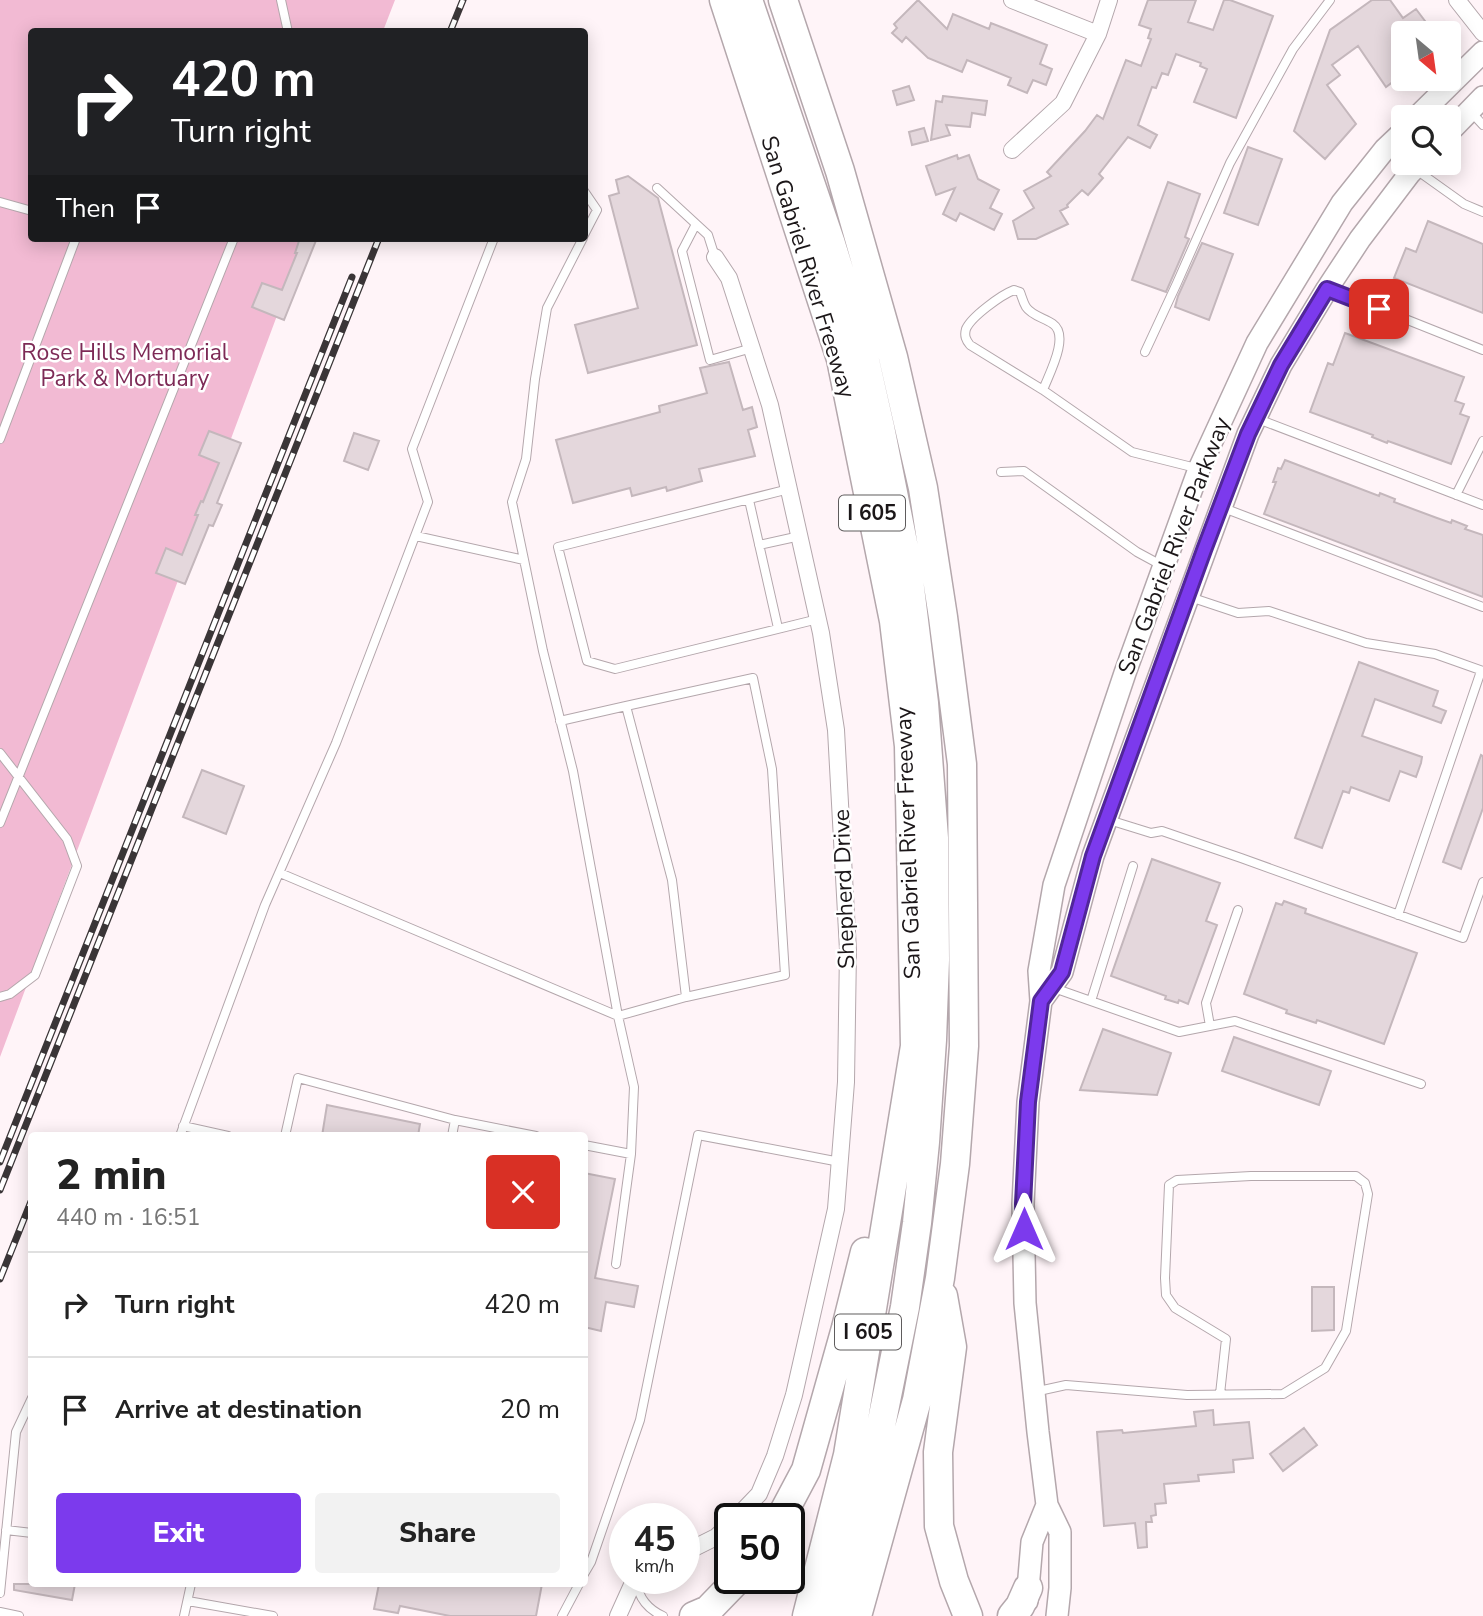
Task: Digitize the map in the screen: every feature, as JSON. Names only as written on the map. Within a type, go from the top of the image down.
[{"type":"highway","name":"San Gabriel River Freeway","points":[[724,0],[841,359],[894,621],[909,746],[915,1046],[848,1455],[807,1616]]},
{"type":"highway","points":[[748,0],[859,334],[880,427],[907,563],[924,703],[934,838],[932,1040],[915,1235],[905,1307],[871,1475],[829,1616]]},
{"type":"highway","points":[[762,0],[845,253],[877,374],[898,464],[920,596],[937,740],[944,887],[943,1018],[935,1149],[909,1341],[897,1403],[907,1438]]},
{"type":"highway","name":"I 605","points":[[783,0],[840,171],[896,370],[923,488],[943,617],[962,778],[964,1046],[955,1164],[940,1278],[917,1400],[857,1616]]},
{"type":"highway","points":[[788,1503],[806,1470],[842,1341],[915,1046]]},
{"type":"highway","points":[[940,1278],[952,1347],[939,1452],[939,1526],[954,1581],[969,1613]]},
{"type":"highway","points":[[1012,1616],[1028,1588]]},
{"type":"highway","points":[[694,1616],[708,1610],[724,1594]]},
{"type":"main road","points":[[1429,105],[1483,52]]},
{"type":"main road","points":[[1461,124],[1479,111]]},
{"type":"main road","name":"San Gabriel River Parkway","points":[[1057,1616],[1060,1532],[1047,1505],[1034,1392],[1025,1303],[1023,1204],[1028,1102],[1046,994],[1039,971],[1054,885],[1121,686],[1199,469],[1256,343],[1342,203],[1391,143]]},
{"type":"main road","name":"San Gabriel River Parkway","points":[[1046,994],[1062,972],[1093,856],[1220,506],[1255,418],[1281,365],[1327,289],[1360,239],[1409,175]]},
{"type":"main road","name":"San Gabriel River Parkway","points":[[1026,1616],[1032,1542],[1047,1505]]},
{"type":"street","points":[[1012,0],[1098,34]]},
{"type":"street","points":[[1012,150],[1063,103],[1098,34],[1109,0]]},
{"type":"street","points":[[1457,0],[1483,33]]},
{"type":"street","name":"Shepherd Drive","points":[[715,257],[729,278],[770,405],[818,619],[836,730],[848,950],[846,1082],[836,1209],[794,1395],[775,1456],[759,1494],[750,1503]]},
{"type":"street","points":[[618,1616],[628,1594]]},
{"type":"lane","points":[[281,0],[287,28]]},
{"type":"lane","points":[[1145,352],[1230,163],[1293,49],[1331,0]]},
{"type":"lane","points":[[1429,175],[1464,204],[1483,212]]},
{"type":"lane","points":[[657,188],[708,235],[715,257]]},
{"type":"lane","points":[[588,197],[597,210],[588,229]]},
{"type":"lane","points":[[0,202],[28,210]]},
{"type":"lane","points":[[696,224],[682,251],[710,360],[752,348]]},
{"type":"lane","points":[[0,439],[74,242]]},
{"type":"lane","points":[[0,822],[232,242]]},
{"type":"lane","points":[[181,1132],[265,905],[336,743],[428,502],[412,449],[492,242]]},
{"type":"lane","points":[[581,242],[547,308],[535,379],[526,459],[512,502],[543,651],[573,771],[618,1016],[634,1087],[631,1154],[616,1265]]},
{"type":"lane","points":[[1327,289],[1483,350]]},
{"type":"lane","points":[[1043,390],[1061,336],[1053,324],[1031,312],[1020,292],[1014,290],[1006,293],[972,320],[965,331],[965,339],[970,345],[1043,390],[1132,452],[1199,469]]},
{"type":"lane","points":[[1255,418],[1483,505]]},
{"type":"lane","points":[[1456,495],[1483,441]]},
{"type":"lane","points":[[1001,472],[1024,471],[1137,552],[1164,566]]},
{"type":"lane","points":[[789,489],[558,547],[587,661],[615,669],[818,619]]},
{"type":"lane","points":[[749,499],[778,628]]},
{"type":"lane","points":[[1220,506],[1483,607]]},
{"type":"lane","points":[[415,536],[524,560]]},
{"type":"lane","points":[[759,545],[800,536]]},
{"type":"lane","points":[[1187,596],[1238,614],[1269,611],[1366,643],[1435,654],[1482,671],[1398,915]]},
{"type":"lane","points":[[279,873],[618,1016],[785,975],[772,769],[753,678],[560,721]]},
{"type":"lane","points":[[626,706],[672,880],[687,997]]},
{"type":"lane","points":[[0,753],[67,839],[76,866],[35,975],[10,994],[0,997]]},
{"type":"lane","points":[[1106,819],[1151,833],[1162,831],[1463,938],[1483,882]]},
{"type":"lane","points":[[1091,1001],[1133,866]]},
{"type":"lane","points":[[1210,1026],[1206,1003],[1238,911]]},
{"type":"lane","points":[[1046,994],[1091,1001],[1179,1032],[1235,1021],[1421,1084]]},
{"type":"lane","points":[[286,1132],[298,1078],[455,1120],[516,1132]]},
{"type":"lane","points":[[453,1132],[455,1120]]},
{"type":"lane","points":[[183,1126],[210,1132]]},
{"type":"lane","points":[[588,1567],[640,1420],[698,1135],[840,1161]]},
{"type":"lane","points":[[588,1146],[631,1154]]},
{"type":"lane","points":[[1034,1392],[1066,1385],[1187,1395],[1283,1394],[1325,1368],[1346,1331],[1368,1194],[1365,1183],[1356,1177],[1251,1176],[1177,1180],[1169,1185],[1166,1295],[1175,1308],[1226,1339],[1220,1394]]},
{"type":"lane","points":[[0,1593],[16,1432],[28,1406]]},
{"type":"lane","points":[[6,1530],[28,1533]]},
{"type":"lane","points":[[184,1616],[190,1587]]},
{"type":"lane","points":[[562,1616],[577,1587]]},
{"type":"lane","points":[[640,1594],[653,1612],[663,1616]]},
{"type":"lane","points":[[188,1601],[273,1616]]},
{"type":"lane","points":[[0,1612],[19,1616]]},
{"type":"green space","name":"Rose Hills Memorial Park & Mortuary","points":[[0,0],[395,0],[384,28],[28,28],[28,242],[305,242],[0,1057]]},
{"type":"building","points":[[918,0],[947,29],[953,14],[989,29],[991,23],[1047,45],[1040,64],[1052,69],[1046,85],[1033,80],[1027,93],[1008,85],[1011,78],[967,60],[962,72],[928,58],[906,37],[902,42],[892,33],[897,28],[894,24]]},
{"type":"building","points":[[1148,0],[1196,0],[1188,22],[1213,30],[1224,0],[1273,16],[1236,118],[1194,102],[1207,69],[1200,66],[1201,63],[1176,54],[1168,75],[1162,73],[1156,88],[1152,87],[1138,125],[1157,135],[1150,148],[1128,137],[1099,174],[1103,178],[1088,195],[1082,190],[1068,207],[1060,211],[1068,224],[1036,239],[1018,239],[1013,221],[1034,208],[1024,191],[1051,176],[1047,172],[1097,115],[1103,119],[1126,60],[1141,66],[1151,39],[1148,38],[1151,29],[1139,25]]},
{"type":"building","points":[[1372,0],[1390,0],[1403,18],[1416,9],[1425,21],[1391,21],[1391,83],[1386,87],[1358,46],[1332,65],[1340,75],[1327,85],[1356,124],[1325,159],[1294,131],[1330,30]]},
{"type":"building","points":[[909,86],[914,100],[897,105],[893,91]]},
{"type":"building","points":[[943,96],[987,101],[985,115],[972,113],[970,127],[946,125],[950,135],[931,140],[936,101],[942,102]]},
{"type":"building","points":[[924,128],[928,141],[912,145],[909,132]]},
{"type":"building","points":[[1248,147],[1282,159],[1258,225],[1224,213]]},
{"type":"building","points":[[957,155],[958,159],[969,155],[978,179],[999,190],[990,208],[1002,214],[994,230],[960,213],[956,221],[943,214],[955,188],[936,195],[926,166]]},
{"type":"building","points":[[628,176],[658,198],[697,345],[588,373],[575,325],[638,308],[609,196],[619,193],[616,180]]},
{"type":"building","points":[[1168,182],[1200,194],[1185,237],[1189,239],[1166,292],[1132,280]]},
{"type":"building","points":[[1428,221],[1483,244],[1483,313],[1394,278],[1406,248],[1416,252]]},
{"type":"building","points":[[299,242],[315,242],[284,320],[252,307],[262,283],[282,290]]},
{"type":"building","points":[[1202,243],[1233,254],[1209,320],[1175,307]]},
{"type":"building","points":[[1345,333],[1464,377],[1455,401],[1464,404],[1460,414],[1469,417],[1451,464],[1388,441],[1387,443],[1372,437],[1373,435],[1310,412],[1328,363],[1333,365]]},
{"type":"building","points":[[729,362],[743,410],[752,407],[757,427],[748,430],[755,456],[699,469],[702,481],[667,491],[666,487],[632,496],[630,488],[573,503],[556,440],[660,412],[659,406],[707,393],[700,368]]},
{"type":"building","points":[[209,431],[241,443],[217,503],[222,505],[213,526],[209,525],[185,584],[156,573],[166,548],[182,555],[198,515],[195,515],[219,463],[199,455]]},
{"type":"building","points":[[354,433],[379,441],[368,470],[344,461]]},
{"type":"building","points":[[1285,460],[1379,496],[1380,493],[1395,499],[1394,502],[1437,518],[1451,523],[1452,520],[1467,526],[1465,529],[1483,535],[1483,597],[1264,514],[1276,482],[1273,482],[1278,468],[1281,469]]},
{"type":"building","points":[[1359,662],[1438,691],[1433,706],[1446,711],[1441,723],[1375,699],[1362,736],[1422,757],[1421,763],[1416,777],[1400,771],[1389,801],[1351,787],[1349,793],[1343,791],[1322,848],[1295,838]]},
{"type":"building","points":[[1481,755],[1483,808],[1461,869],[1443,862]]},
{"type":"building","points":[[202,770],[244,786],[226,834],[183,817]]},
{"type":"building","points":[[1152,859],[1220,883],[1206,921],[1217,925],[1188,1004],[1165,999],[1166,996],[1111,976]]},
{"type":"building","points":[[1284,901],[1306,909],[1305,913],[1417,953],[1384,1044],[1317,1020],[1316,1023],[1286,1013],[1287,1010],[1244,994],[1276,903],[1282,905]]},
{"type":"building","points":[[1103,1029],[1171,1053],[1157,1095],[1080,1090]]},
{"type":"building","points":[[1234,1037],[1331,1071],[1319,1105],[1222,1071]]},
{"type":"building","points":[[327,1105],[420,1124],[419,1132],[323,1132]]},
{"type":"building","points":[[588,1174],[615,1179],[595,1278],[638,1286],[634,1307],[606,1302],[601,1331],[588,1328]]},
{"type":"building","points":[[1312,1287],[1334,1287],[1334,1330],[1312,1331]]},
{"type":"building","points":[[1213,1410],[1214,1425],[1249,1422],[1253,1458],[1233,1460],[1234,1472],[1198,1475],[1199,1481],[1164,1484],[1166,1503],[1155,1504],[1156,1515],[1151,1516],[1152,1522],[1146,1522],[1147,1547],[1138,1548],[1135,1523],[1104,1526],[1097,1432],[1122,1430],[1123,1433],[1196,1426],[1194,1412]]},
{"type":"building","points":[[1304,1428],[1317,1445],[1283,1471],[1270,1454]]},
{"type":"building","points":[[14,1584],[28,1584],[28,1587],[74,1587],[72,1600],[14,1590]]},
{"type":"building","points":[[378,1587],[541,1587],[536,1616],[450,1616],[400,1606],[398,1613],[374,1609]]},
{"type":"railway","points":[[452,28],[463,0]]},
{"type":"railway","points":[[0,1190],[377,242]]},
{"type":"railway","points":[[0,1162],[352,277]]},
{"type":"railway","points":[[0,1279],[28,1209]]},
{"type":"route","points":[[1024,1229],[1028,1102],[1041,1001],[1062,972],[1093,856],[1248,434],[1281,365],[1327,289],[1379,309]]}]
